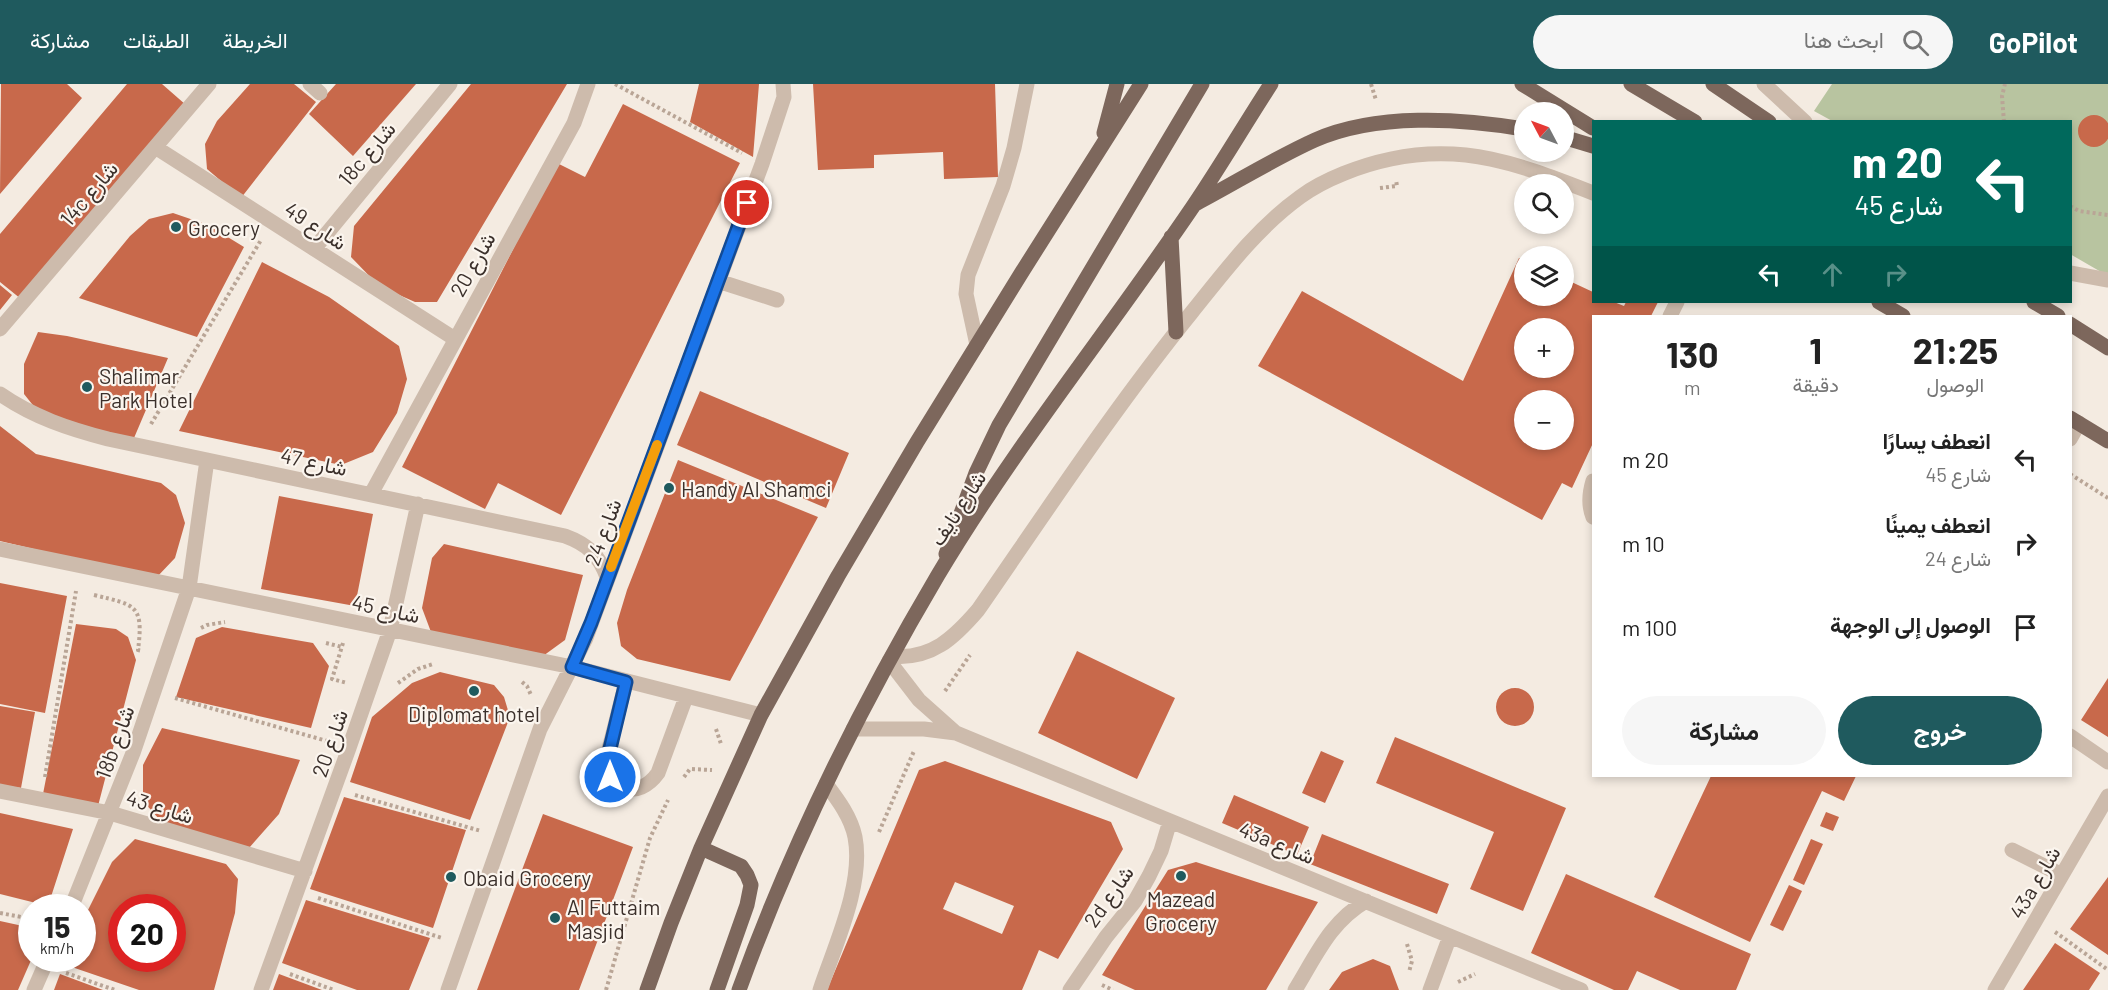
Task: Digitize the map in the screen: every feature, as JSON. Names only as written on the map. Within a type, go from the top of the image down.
[{"type":"main road","points":[[1098,151],[1117,84]]},
{"type":"main road","points":[[647,990],[701,848],[761,715],[844,566],[977,345],[1141,84]]},
{"type":"main road","points":[[939,573],[976,473],[999,425],[1202,84]]},
{"type":"main road","name":"شارع نايف","points":[[739,990],[762,928],[826,784],[891,658],[939,573],[1012,461],[1194,205],[1271,84]]},
{"type":"main road","points":[[1522,84],[1592,127]]},
{"type":"main road","points":[[1631,84],[1692,120]]},
{"type":"main road","points":[[1719,87],[1765,120]]},
{"type":"main road","points":[[1194,205],[1316,140],[1365,125],[1439,120],[1514,127]]},
{"type":"main road","points":[[1574,140],[1592,146]]},
{"type":"main road","points":[[1171,237],[1176,332]]},
{"type":"main road","points":[[1881,303],[1901,315]]},
{"type":"main road","points":[[2036,303],[2056,315]]},
{"type":"main road","points":[[2072,325],[2108,348]]},
{"type":"main road","points":[[2074,420],[2108,441]]},
{"type":"main road","points":[[701,848],[741,866],[751,885],[747,905],[717,990]]},
{"type":"street","name":"18c شارع","points":[[314,249],[450,84]]},
{"type":"street","name":"شارع 20","points":[[370,494],[574,123],[588,84]]},
{"type":"street","name":"شارع 24","points":[[448,990],[540,729],[585,638],[762,164],[784,97],[783,84]]},
{"type":"street","points":[[977,345],[966,284],[973,260],[990,224],[1003,186],[1014,148],[1027,84]]},
{"type":"street","points":[[1764,84],[1803,120]]},
{"type":"street","name":"14c شارع","points":[[0,329],[156,147],[203,86]]},
{"type":"street","name":"شارع 49","points":[[156,147],[455,339]]},
{"type":"street","points":[[891,658],[926,654],[946,642],[971,619],[1063,485],[1176,332],[1264,226],[1302,195],[1345,173],[1391,159],[1431,154],[1470,155],[1509,162],[1592,193]]},
{"type":"street","points":[[2072,273],[2108,280]]},
{"type":"street","points":[[718,281],[777,300]]},
{"type":"street","name":"شارع 47","points":[[0,394],[32,413],[69,429],[138,446],[565,536],[579,541],[592,550],[602,563],[607,577]]},
{"type":"street","name":"18b شارع","points":[[77,894],[110,813],[189,588],[207,460]]},
{"type":"street","points":[[1592,486],[1589,497],[1592,515]]},
{"type":"street","name":"شارع 20","points":[[261,990],[350,748],[390,630],[418,504]]},
{"type":"street","name":"شارع 45","points":[[0,549],[572,667],[761,715]]},
{"type":"street","name":"43a شارع","points":[[891,658],[903,682],[956,733]]},
{"type":"street","points":[[626,682],[607,767],[610,777],[616,784],[625,788],[644,787],[652,782],[686,697]]},
{"type":"street","name":"43a شارع","points":[[853,729],[924,729],[956,733],[1581,990]]},
{"type":"street","points":[[2072,737],[2108,762]]},
{"type":"street","points":[[820,990],[852,893],[858,865],[855,835],[844,808],[826,784]]},
{"type":"street","name":"شارع 43","points":[[0,791],[110,813],[305,871]]},
{"type":"street","name":"43a شارع","points":[[1995,990],[2108,796]]},
{"type":"street","name":"2d شارع","points":[[1070,990],[1144,885],[1161,851],[1170,821]]},
{"type":"street","points":[[2012,850],[2062,875]]},
{"type":"street","points":[[1295,990],[1336,924],[1350,911],[1365,902]]},
{"type":"street","points":[[1430,990],[1450,936]]},
{"type":"street","points":[[34,990],[42,972]]},
{"type":"path","points":[[615,84],[762,164]]},
{"type":"path","points":[[1371,84],[1383,123]]},
{"type":"path","points":[[2004,120],[2002,96],[2005,84]]},
{"type":"path","points":[[1378,189],[1397,186],[1391,159]]},
{"type":"path","points":[[2072,207],[2079,211],[2108,215]]},
{"type":"path","points":[[138,446],[272,222]]},
{"type":"path","points":[[2072,475],[2108,498]]},
{"type":"path","points":[[41,799],[76,591]]},
{"type":"path","points":[[932,712],[972,652]]},
{"type":"path","points":[[154,692],[350,748]]},
{"type":"path","points":[[858,865],[880,832],[924,729]]},
{"type":"path","points":[[334,789],[502,837]]},
{"type":"path","points":[[297,891],[464,946]]},
{"type":"path","points":[[0,913],[18,916]]},
{"type":"path","points":[[2037,918],[2108,970]]},
{"type":"path","points":[[1405,940],[1412,961],[1407,980]]},
{"type":"path","points":[[270,967],[334,990]]},
{"type":"path","points":[[71,972],[115,990]]},
{"type":"green space","points":[[1832,84],[2108,84],[2108,276],[2072,255],[2072,120],[1830,120],[1814,111]]},
{"type":"building","points":[[1,84],[67,84],[82,98],[0,194]]},
{"type":"building","points":[[127,84],[162,84],[186,105],[21,299],[0,282],[0,234]]},
{"type":"building","points":[[250,84],[294,84],[316,102],[241,198],[207,169],[205,144],[217,121]]},
{"type":"building","points":[[336,84],[416,84],[353,156],[309,114]]},
{"type":"building","points":[[471,84],[567,84],[437,302],[415,302],[379,286],[351,257],[354,226]]},
{"type":"building","points":[[699,84],[759,84],[753,157],[690,122]]},
{"type":"building","points":[[813,84],[995,84],[998,177],[944,179],[943,152],[874,155],[874,168],[818,170]]},
{"type":"building","points":[[623,104],[740,163],[561,515],[498,483],[485,509],[402,467],[557,163],[585,177]]},
{"type":"building","points":[[2094,115],[2105,120],[2109,125],[2109,137],[2105,142],[2094,147],[2083,142],[2078,131],[2083,120]]},
{"type":"building","points":[[173,213],[208,225],[244,247],[197,337],[79,298],[130,236],[149,219]]},
{"type":"building","points":[[262,262],[329,297],[399,346],[407,379],[397,413],[373,452],[341,465],[179,431]]},
{"type":"building","points":[[1514,269],[1514,306],[1574,306],[1574,283],[1592,292],[1592,303],[1616,303],[1624,306],[1626,303],[1658,303],[1652,315],[1592,315],[1592,445],[1572,488],[1562,483],[1542,520],[1258,366],[1302,291],[1463,381]]},
{"type":"building","points":[[0,285],[12,295],[0,310]]},
{"type":"building","points":[[38,332],[168,358],[134,438],[56,423],[36,409],[24,394],[24,364]]},
{"type":"building","points":[[700,391],[849,453],[826,508],[677,445]]},
{"type":"building","points":[[0,426],[36,454],[161,483],[176,495],[185,523],[175,558],[156,578],[0,541]]},
{"type":"building","points":[[678,460],[818,517],[730,681],[637,659],[621,646],[617,623],[627,590]]},
{"type":"building","points":[[279,496],[373,514],[355,606],[261,589]]},
{"type":"building","points":[[444,544],[583,575],[565,640],[543,656],[431,632],[422,608],[432,558]]},
{"type":"building","points":[[0,583],[67,596],[45,713],[0,704]]},
{"type":"building","points":[[76,624],[116,629],[128,637],[136,660],[98,806],[43,794]]},
{"type":"building","points":[[222,627],[313,643],[329,666],[311,728],[176,697],[196,638]]},
{"type":"building","points":[[1077,651],[1175,698],[1137,779],[1038,733]]},
{"type":"building","points":[[440,672],[494,685],[504,697],[510,717],[470,820],[350,782],[372,717],[412,683]]},
{"type":"building","points":[[2108,678],[2108,737],[2081,720]]},
{"type":"building","points":[[1515,688],[1528,694],[1534,707],[1528,720],[1515,726],[1502,720],[1496,707],[1502,694]]},
{"type":"building","points":[[0,706],[35,712],[21,788],[0,785]]},
{"type":"building","points":[[162,728],[300,760],[279,814],[249,848],[167,828],[143,801],[143,765]]},
{"type":"building","points":[[1395,737],[1566,808],[1523,911],[1470,889],[1494,832],[1376,783]]},
{"type":"building","points":[[1321,751],[1344,761],[1325,803],[1302,793]]},
{"type":"building","points":[[945,761],[1111,822],[1123,849],[1058,959],[1039,950],[1022,990],[827,990],[919,770]],"holes":[[[955,882],[1014,906],[1002,934],[943,909]]]},
{"type":"building","points":[[1711,777],[1856,777],[1844,801],[1822,791],[1750,942],[1654,897]]},
{"type":"building","points":[[1234,795],[1309,827],[1297,855],[1222,823]]},
{"type":"building","points":[[344,797],[466,830],[433,928],[310,889]]},
{"type":"building","points":[[1826,812],[1839,817],[1833,831],[1820,826]]},
{"type":"building","points":[[0,813],[73,829],[52,894],[18,894],[18,898],[0,894]]},
{"type":"building","name":"Al Futtaim Masjid","points":[[543,814],[633,847],[579,990],[477,990]]},
{"type":"building","points":[[1322,834],[1449,884],[1437,914],[1310,864]]},
{"type":"building","points":[[135,839],[226,864],[238,879],[235,913],[214,990],[139,990],[86,972],[96,972],[96,894],[112,862]]},
{"type":"building","points":[[1811,839],[1823,844],[1804,885],[1793,880]]},
{"type":"building","points":[[1196,862],[1318,902],[1266,990],[1135,990],[1102,975],[1168,870]]},
{"type":"building","points":[[1566,874],[1751,954],[1736,990],[1680,990],[1637,971],[1628,990],[1614,990],[1531,953]]},
{"type":"building","points":[[2108,877],[2108,955],[2070,929]]},
{"type":"building","points":[[1789,885],[1802,891],[1783,931],[1770,925]]},
{"type":"building","points":[[306,900],[430,938],[409,990],[357,990],[282,963]]},
{"type":"building","points":[[0,921],[18,925],[18,972],[26,972],[18,990],[0,990]]},
{"type":"building","points":[[2055,943],[2100,973],[2089,990],[2023,990]]},
{"type":"building","points":[[1373,959],[1390,966],[1399,990],[1329,990],[1342,972]]},
{"type":"building","points":[[60,974],[103,990],[54,990]]},
{"type":"building","points":[[279,974],[322,990],[273,990]]},
{"type":"slow traffic","points":[[611,567],[657,445]]},
{"type":"place","name":"Grocery","points":[[176,227]]},
{"type":"place","name":"Shalimar Park Hotel","points":[[87,387]]},
{"type":"place","name":"Handy Al Shamci","points":[[669,488]]},
{"type":"place","name":"Diplomat hotel","points":[[474,691]]},
{"type":"place","name":"Mazead Grocery","points":[[1181,876]]},
{"type":"place","name":"Obaid Grocery","points":[[451,877]]},
{"type":"place","name":"Al Futtaim Masjid","points":[[555,918]]},
{"type":"route","points":[[610,777],[607,767],[608,757],[626,682],[572,667],[591,623],[747,203]]}]
